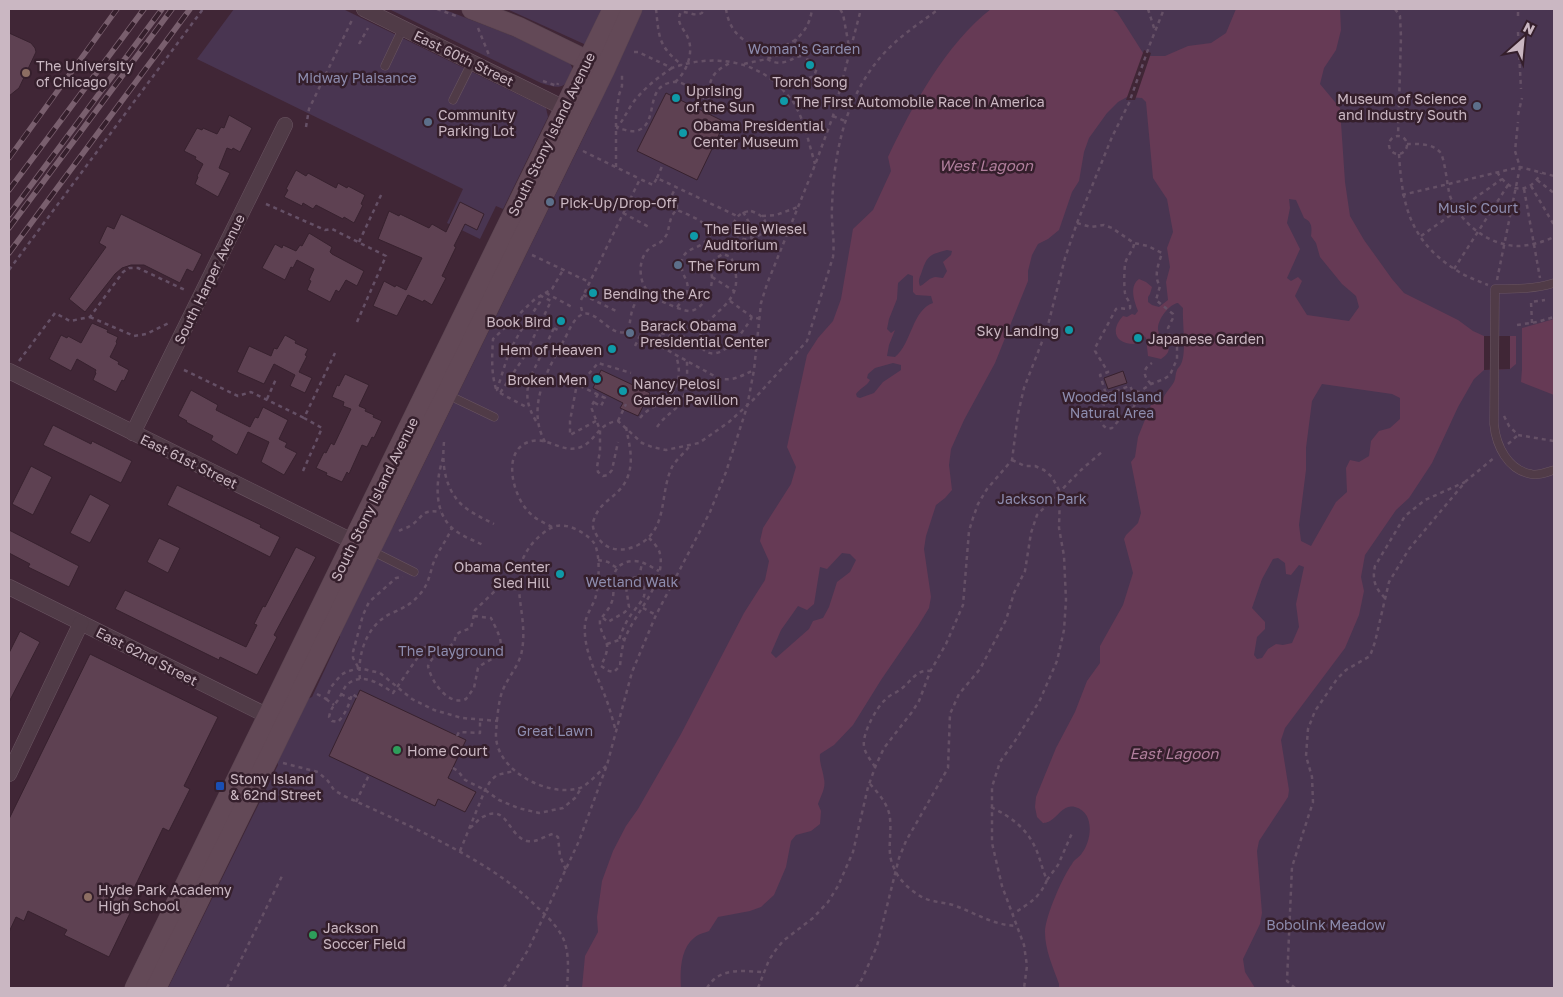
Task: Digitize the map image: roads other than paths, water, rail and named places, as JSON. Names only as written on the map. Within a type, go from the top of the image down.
[{"type":"main road","name":"South Stony Island Avenue","points":[[438,390],[564,108],[605,68],[612,9]]},
{"type":"main road","name":"South Stony Island Avenue","points":[[135,988],[276,720],[438,390],[605,68],[632,9]]},
{"type":"main road","points":[[470,17],[518,27],[605,68]]},
{"type":"main road","name":"South Stony Island Avenue","points":[[156,988],[276,720]]},
{"type":"street","name":"East 60th Street","points":[[364,9],[564,108]]},
{"type":"street","name":"South Harper Avenue","points":[[133,433],[285,125]]},
{"type":"street","name":"East 61st Street","points":[[14,367],[133,433],[361,546]]},
{"type":"street","name":"East 62nd Street","points":[[9,587],[276,720]]},
{"type":"street","points":[[9,774],[81,623]]},
{"type":"lane","points":[[385,66],[403,28]]},
{"type":"lane","points":[[453,100],[472,62]]},
{"type":"lane","points":[[1554,283],[1514,289],[1495,289],[1494,369],[1494,432],[1501,451],[1512,464],[1522,471],[1533,475],[1554,470]]},
{"type":"lane","points":[[438,390],[494,417]]},
{"type":"lane","points":[[361,546],[414,572]]},
{"type":"water","points":[[991,9],[1111,9],[1117,12],[1143,53],[1150,56],[1165,56],[1188,46],[1211,43],[1226,33],[1236,9],[1340,9],[1341,30],[1336,50],[1324,68],[1320,84],[1340,108],[1345,182],[1350,216],[1364,240],[1404,293],[1458,320],[1473,331],[1484,336],[1516,336],[1516,364],[1510,369],[1484,370],[1474,379],[1458,407],[1432,463],[1409,498],[1396,510],[1365,555],[1361,577],[1364,591],[1359,615],[1345,648],[1285,728],[1281,740],[1289,790],[1288,797],[1259,841],[1257,851],[1262,913],[1260,924],[1243,959],[1245,972],[1255,988],[1059,988],[1046,945],[1046,925],[1051,907],[1064,878],[1088,841],[1090,827],[1086,814],[1075,807],[1067,807],[1053,819],[1043,823],[1037,817],[1036,797],[1087,681],[1100,663],[1100,646],[1123,605],[1133,573],[1124,539],[1138,523],[1141,513],[1131,462],[1135,457],[1138,437],[1151,405],[1162,402],[1165,394],[1174,382],[1184,352],[1183,308],[1178,303],[1167,309],[1159,322],[1159,334],[1168,347],[1166,355],[1161,359],[1148,356],[1146,338],[1143,335],[1134,344],[1122,342],[1116,335],[1117,326],[1123,316],[1135,315],[1138,311],[1133,290],[1139,279],[1152,287],[1148,302],[1152,305],[1159,307],[1168,300],[1166,282],[1170,267],[1167,248],[1173,232],[1167,199],[1153,178],[1146,102],[1142,98],[1127,97],[1118,102],[1107,113],[1089,138],[1084,152],[1079,181],[1072,192],[1059,230],[1038,244],[1032,255],[1028,271],[1028,281],[995,363],[964,420],[951,449],[949,465],[952,490],[936,505],[924,549],[931,597],[929,608],[853,725],[834,745],[820,754],[824,788],[818,804],[821,811],[820,824],[811,831],[796,835],[791,841],[786,867],[774,895],[761,907],[718,917],[709,931],[697,936],[689,943],[683,954],[681,988],[582,988],[585,956],[598,932],[597,917],[602,881],[613,851],[681,734],[744,613],[765,580],[769,561],[760,541],[763,528],[791,484],[796,467],[787,447],[807,355],[818,338],[833,321],[841,299],[853,229],[873,210],[891,171],[888,157],[919,97],[945,58],[975,23]],"holes":[[[1289,199],[1296,200],[1304,218],[1311,225],[1311,236],[1316,243],[1320,257],[1342,284],[1356,296],[1359,307],[1349,321],[1307,315],[1295,296],[1302,281],[1298,277],[1291,281],[1287,278],[1300,249],[1287,223],[1290,208]],[[947,250],[952,251],[951,255],[943,262],[947,271],[943,278],[933,277],[920,286],[919,279],[925,263],[929,257]],[[908,274],[913,276],[913,292],[916,295],[931,296],[933,303],[926,307],[916,319],[905,344],[895,357],[887,356],[895,330],[891,333],[887,329],[897,299],[898,283]],[[893,363],[901,365],[901,370],[883,382],[874,393],[860,398],[857,397],[856,394],[859,390],[870,380],[867,378],[868,374],[875,368]],[[1322,384],[1392,394],[1400,398],[1400,419],[1390,428],[1379,431],[1371,441],[1369,456],[1359,462],[1350,460],[1346,468],[1347,492],[1336,502],[1311,546],[1301,541],[1299,525],[1306,470],[1306,448],[1312,401]],[[842,553],[850,554],[856,560],[850,572],[837,582],[829,607],[823,618],[813,621],[809,629],[776,658],[771,653],[781,630],[798,606],[807,610],[814,604],[820,567],[827,569]],[[1278,558],[1285,563],[1286,574],[1291,575],[1299,565],[1304,567],[1296,604],[1299,627],[1292,643],[1276,644],[1268,649],[1262,658],[1257,659],[1254,655],[1257,637],[1265,629],[1265,622],[1252,608],[1262,579],[1273,559]]]},
{"type":"water","points":[[1554,319],[1554,395],[1521,382],[1522,328]]},
{"type":"railway","points":[[9,158],[117,9]]},
{"type":"railway","points":[[9,190],[144,9]]},
{"type":"railway","points":[[9,215],[162,9]]},
{"type":"railway","points":[[9,228],[172,9]]},
{"type":"railway","points":[[9,253],[190,9]]},
{"type":"place","name":"Torch Song","points":[[810,65]]},
{"type":"place","name":"The University of Chicago","points":[[26,73]]},
{"type":"place","name":"Uprising of the Sun","points":[[676,98]]},
{"type":"place","name":"The First Automobile Race in America","points":[[784,101]]},
{"type":"place","name":"Museum of Science and Industry South","points":[[1477,106]]},
{"type":"place","name":"Community Parking Lot","points":[[428,122]]},
{"type":"place","name":"Obama Presidential Center Museum","points":[[683,133]]},
{"type":"place","name":"Pick-Up/Drop-Off","points":[[550,202]]},
{"type":"place","name":"The Elie Wiesel Auditorium","points":[[694,236]]},
{"type":"place","name":"The Forum","points":[[678,265]]},
{"type":"place","name":"Bending the Arc","points":[[593,293]]},
{"type":"place","name":"Book Bird","points":[[561,321]]},
{"type":"place","name":"Sky Landing","points":[[1069,330]]},
{"type":"place","name":"Barack Obama Presidential Center","points":[[630,333]]},
{"type":"place","name":"Japanese Garden","points":[[1138,338]]},
{"type":"place","name":"Hem of Heaven","points":[[612,349]]},
{"type":"place","name":"Broken Men","points":[[597,379]]},
{"type":"place","name":"Nancy Pelosi Garden Pavilion","points":[[623,391]]},
{"type":"place","name":"Obama Center Sled Hill","points":[[560,574]]},
{"type":"place","name":"Home Court","points":[[397,750]]},
{"type":"place","name":"Stony Island & 62nd Street","points":[[220,786]]},
{"type":"place","name":"Hyde Park Academy High School","points":[[88,897]]},
{"type":"place","name":"Jackson Soccer Field","points":[[313,935]]},
{"type":"park label","name":"Woman's Garden","points":[[804,48]]},
{"type":"park label","name":"Midway Plaisance","points":[[357,77]]},
{"type":"park label","name":"Music Court","points":[[1478,207]]},
{"type":"park label","name":"Wooded Island Natural Area","points":[[1112,404]]},
{"type":"park label","name":"Jackson Park","points":[[1042,498]]},
{"type":"park label","name":"Wetland Walk","points":[[632,581]]},
{"type":"park label","name":"The Playground","points":[[451,650]]},
{"type":"park label","name":"Great Lawn","points":[[555,730]]},
{"type":"park label","name":"Bobolink Meadow","points":[[1326,924]]},
{"type":"water label","name":"West Lagoon","points":[[986,165]]},
{"type":"water label","name":"East Lagoon","points":[[1174,753]]}]
